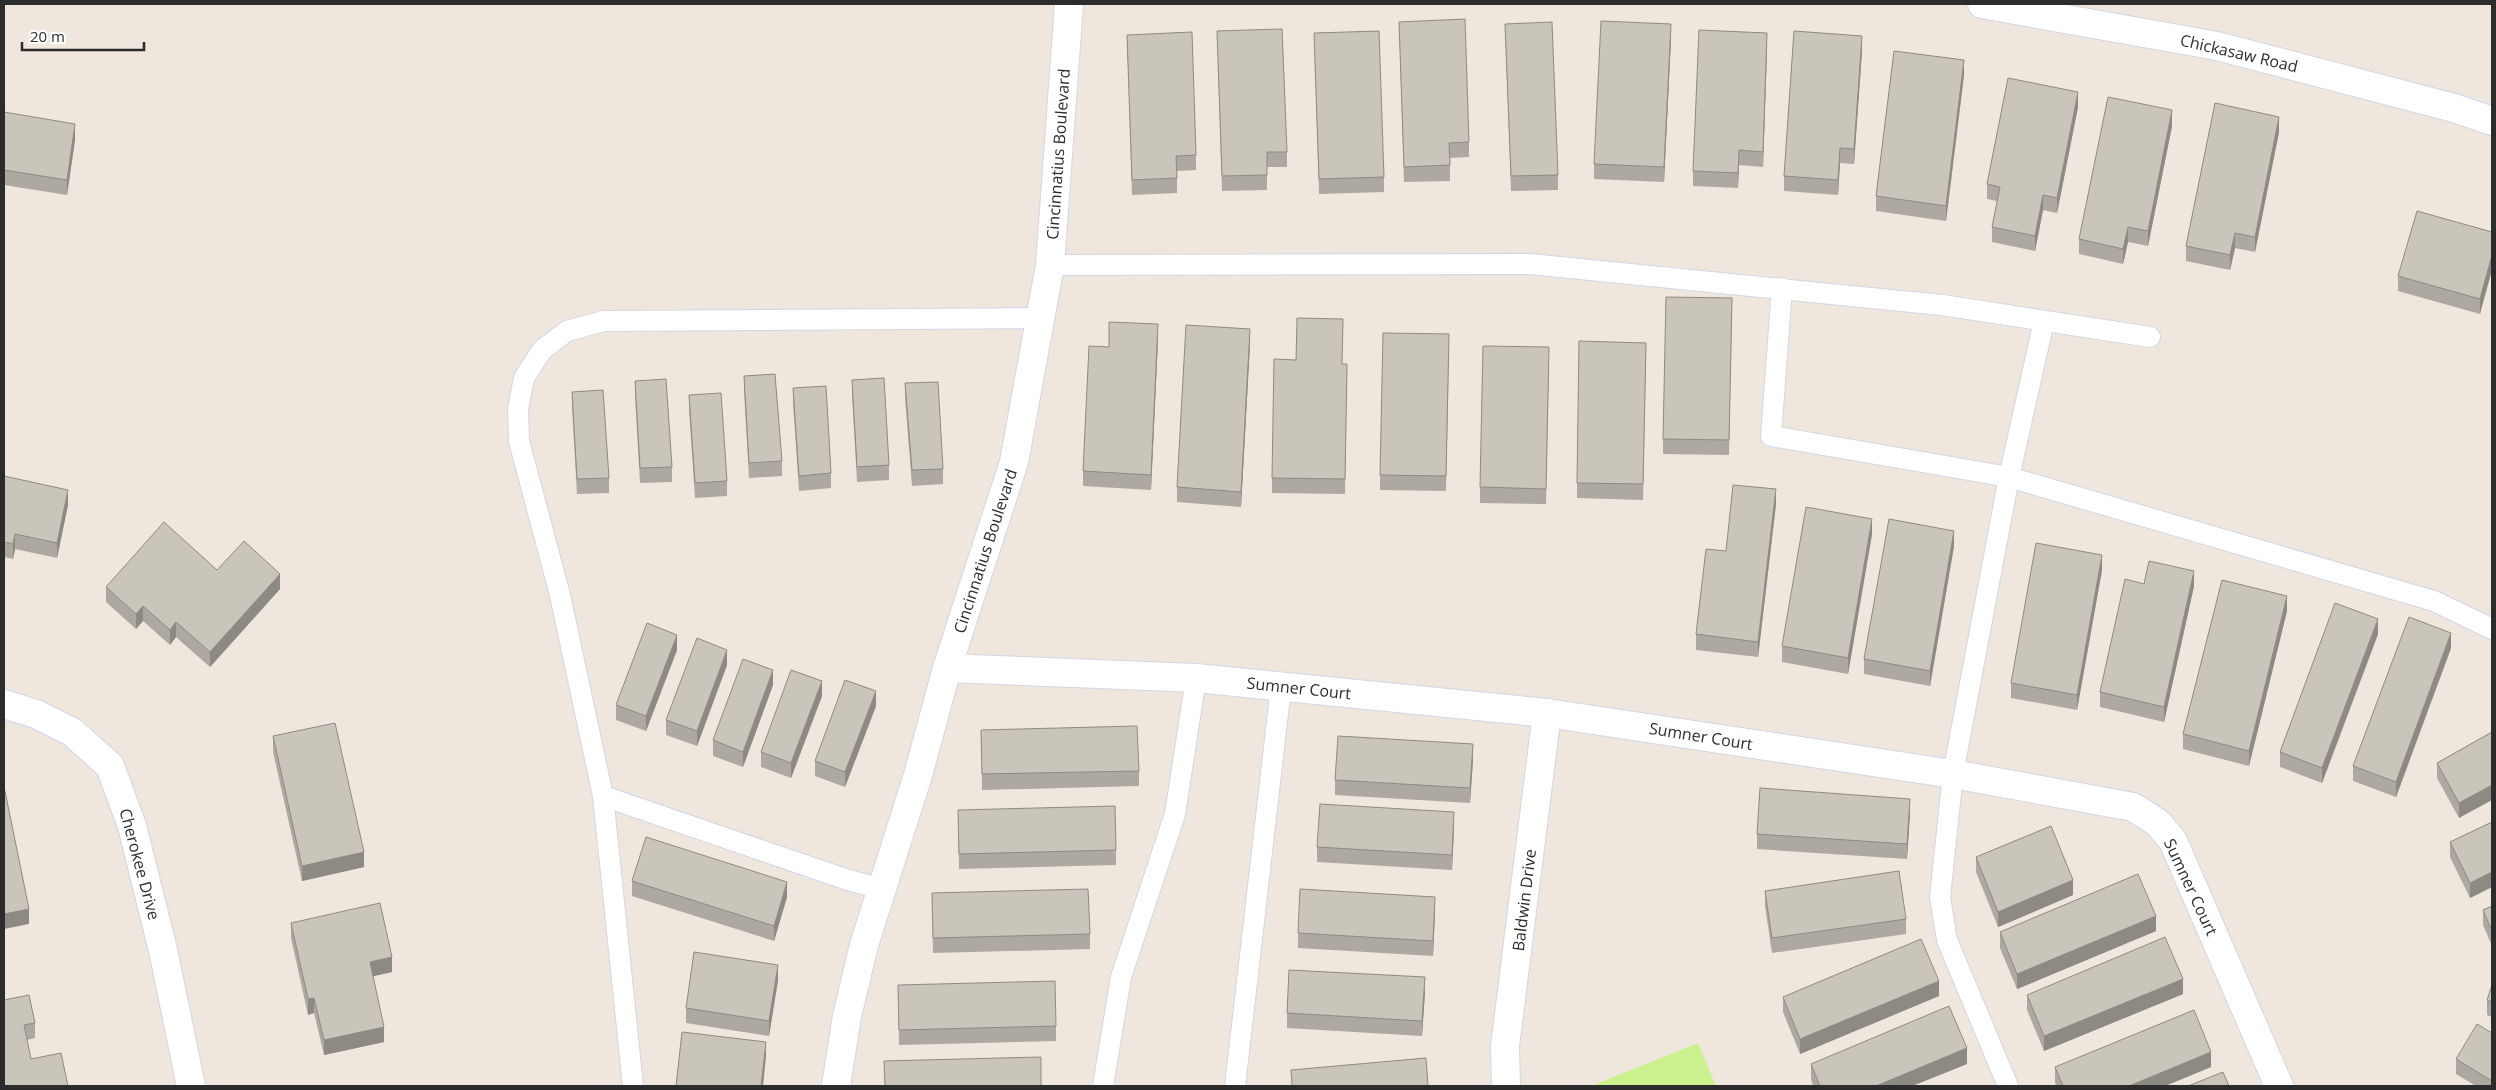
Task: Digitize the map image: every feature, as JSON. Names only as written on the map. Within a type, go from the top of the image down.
[{"type":"street","name":"Cincinnatius Boulevard","points":[[836,1086],[850,1007],[864,945],[918,775],[948,668],[1014,462],[1050,265],[1069,4]]},
{"type":"street","name":"Chickasaw Road","points":[[1982,4],[2217,46],[2454,108],[2492,122]]},
{"type":"street","name":"Sumner Court","points":[[948,668],[1196,678],[1547,713],[1953,774],[2133,807],[2158,823],[2172,841],[2279,1086]]},
{"type":"street","name":"Cherokee Drive","points":[[4,704],[36,714],[72,732],[110,766],[132,826],[163,950],[190,1086]]},
{"type":"street","name":"Baldwin Drive","points":[[1506,1086],[1505,1046],[1547,713]]},
{"type":"lane","points":[[1050,265],[1530,264],[1942,305],[2150,337]]},
{"type":"lane","points":[[1782,288],[1771,436],[2009,476],[2434,601],[2492,629]]},
{"type":"lane","points":[[633,1086],[603,796],[560,595],[519,441],[518,409],[524,378],[542,350],[567,331],[604,321],[1040,318]]},
{"type":"lane","points":[[2008,1086],[1947,940],[1940,897],[1953,774],[2009,476],[2044,321]]},
{"type":"lane","points":[[1103,1086],[1122,977],[1175,814],[1196,678]]},
{"type":"lane","points":[[1234,1086],[1281,687]]},
{"type":"lane","points":[[603,796],[848,880],[882,889]]},
{"type":"green space","points":[[1698,1043],[1716,1086],[1597,1086],[1596,1084]]},
{"type":"building","points":[[1465,19],[1469,142],[1449,143],[1450,165],[1404,167],[1399,22]]},
{"type":"building","points":[[1601,21],[1671,24],[1664,167],[1594,164]]},
{"type":"building","points":[[1552,22],[1558,175],[1511,176],[1505,24]]},
{"type":"building","points":[[1282,29],[1287,152],[1267,152],[1267,175],[1222,176],[1217,31]]},
{"type":"building","points":[[1699,30],[1767,33],[1763,152],[1739,150],[1738,173],[1693,171]]},
{"type":"building","points":[[1379,31],[1384,177],[1319,179],[1314,33]]},
{"type":"building","points":[[1794,31],[1862,36],[1854,149],[1840,148],[1838,180],[1784,176]]},
{"type":"building","points":[[1192,32],[1196,155],[1176,156],[1177,178],[1132,180],[1127,35]]},
{"type":"building","points":[[1894,51],[1964,60],[1946,206],[1876,196]]},
{"type":"building","points":[[2008,78],[2078,92],[2057,198],[2043,195],[2035,236],[1992,227],[2000,187],[1987,184]]},
{"type":"building","points":[[2108,97],[2172,110],[2148,231],[2128,227],[2123,249],[2079,239]]},
{"type":"building","points":[[2215,103],[2279,117],[2255,237],[2235,233],[2230,255],[2186,246]]},
{"type":"building","points":[[4,112],[75,124],[67,180],[4,170]]},
{"type":"building","points":[[2417,211],[2492,232],[2492,255],[2480,299],[2398,276]]},
{"type":"building","points":[[1666,297],[1732,298],[1729,440],[1663,439]]},
{"type":"building","points":[[1297,318],[1343,319],[1342,364],[1347,364],[1345,479],[1272,478],[1274,359],[1296,360]]},
{"type":"building","points":[[1109,322],[1158,324],[1151,475],[1083,471],[1089,346],[1109,347]]},
{"type":"building","points":[[1186,325],[1250,329],[1241,492],[1177,487]]},
{"type":"building","points":[[1383,333],[1449,334],[1446,476],[1380,475]]},
{"type":"building","points":[[1579,341],[1646,343],[1643,484],[1577,483]]},
{"type":"building","points":[[1483,346],[1549,347],[1546,489],[1480,487]]},
{"type":"building","points":[[775,374],[782,461],[749,463],[744,376]]},
{"type":"building","points":[[884,378],[889,465],[857,467],[852,380]]},
{"type":"building","points":[[666,379],[672,467],[640,468],[635,381]]},
{"type":"building","points":[[938,382],[943,469],[912,470],[905,383]]},
{"type":"building","points":[[826,386],[831,473],[799,476],[793,388]]},
{"type":"building","points":[[603,390],[609,478],[577,479],[572,392]]},
{"type":"building","points":[[721,393],[727,481],[695,483],[689,395]]},
{"type":"building","points":[[4,476],[68,490],[57,543],[15,534],[13,544],[4,542]]},
{"type":"building","points":[[1733,485],[1776,489],[1758,642],[1696,634],[1706,549],[1726,551]]},
{"type":"building","points":[[1806,507],[1872,519],[1848,658],[1782,646]]},
{"type":"building","points":[[1889,519],[1954,531],[1930,671],[1864,659]]},
{"type":"building","points":[[164,522],[217,570],[244,541],[280,574],[210,652],[176,622],[170,630],[143,606],[136,614],[106,587]]},
{"type":"building","points":[[2036,543],[2102,555],[2077,695],[2011,683]]},
{"type":"building","points":[[2149,561],[2194,571],[2164,707],[2100,692],[2125,579],[2144,584]]},
{"type":"building","points":[[2222,580],[2287,596],[2249,751],[2183,734]]},
{"type":"building","points":[[2335,603],[2378,619],[2322,768],[2280,752]]},
{"type":"building","points":[[2409,617],[2451,633],[2396,782],[2353,766]]},
{"type":"building","points":[[647,623],[677,635],[646,716],[616,705]]},
{"type":"building","points":[[697,638],[727,650],[697,731],[666,720]]},
{"type":"building","points":[[743,659],[773,670],[743,752],[713,740]]},
{"type":"building","points":[[791,670],[822,681],[791,763],[761,752]]},
{"type":"building","points":[[845,680],[876,691],[845,772],[815,761]]},
{"type":"building","points":[[335,723],[364,852],[302,866],[273,736]]},
{"type":"building","points":[[1137,726],[1139,771],[982,774],[981,730]]},
{"type":"building","points":[[2492,732],[2492,785],[2459,803],[2437,763]]},
{"type":"building","points":[[1338,736],[1473,744],[1470,788],[1335,780]]},
{"type":"building","points":[[1760,788],[1910,799],[1907,844],[1757,834]]},
{"type":"building","points":[[4,792],[29,909],[4,914]]},
{"type":"building","points":[[1320,804],[1454,812],[1452,855],[1317,847]]},
{"type":"building","points":[[1115,806],[1116,850],[959,854],[958,810]]},
{"type":"building","points":[[2492,822],[2492,872],[2470,883],[2450,842]]},
{"type":"building","points":[[2051,826],[2073,880],[1998,912],[1976,857]]},
{"type":"building","points":[[646,837],[787,882],[774,926],[632,881]]},
{"type":"building","points":[[1899,871],[1906,919],[1772,938],[1765,891]]},
{"type":"building","points":[[2138,874],[2156,916],[2017,974],[2000,932]]},
{"type":"building","points":[[1088,889],[1090,934],[933,938],[932,893]]},
{"type":"building","points":[[1300,889],[1435,897],[1433,941],[1298,933]]},
{"type":"building","points":[[380,903],[392,957],[370,962],[384,1027],[324,1040],[314,998],[308,999],[291,923]]},
{"type":"building","points":[[2492,906],[2492,931],[2483,910]]},
{"type":"building","points":[[2165,937],[2183,979],[2044,1036],[2027,995]]},
{"type":"building","points":[[1921,939],[1939,981],[1800,1039],[1783,997]]},
{"type":"building","points":[[694,952],[778,965],[769,1021],[686,1008]]},
{"type":"building","points":[[1289,970],[1425,977],[1422,1021],[1287,1013]]},
{"type":"building","points":[[1055,981],[1056,1026],[899,1030],[898,985]]},
{"type":"building","points":[[2492,985],[2492,1002],[2487,1000]]},
{"type":"building","points":[[29,995],[35,1023],[24,1025],[31,1059],[61,1053],[68,1086],[4,1086],[4,1000]]},
{"type":"building","points":[[1949,1006],[1967,1048],[1876,1086],[1820,1086],[1811,1064]]},
{"type":"building","points":[[2194,1010],[2211,1052],[2129,1086],[2063,1086],[2055,1067]]},
{"type":"building","points":[[2477,1024],[2492,1033],[2492,1081],[2456,1059]]},
{"type":"building","points":[[682,1032],[766,1042],[761,1086],[676,1086]]},
{"type":"building","points":[[1041,1057],[1041,1086],[885,1086],[884,1061]]},
{"type":"building","points":[[1426,1058],[1428,1086],[1292,1086],[1291,1070]]},
{"type":"building","points":[[2223,1072],[2229,1086],[2188,1086]]}]
